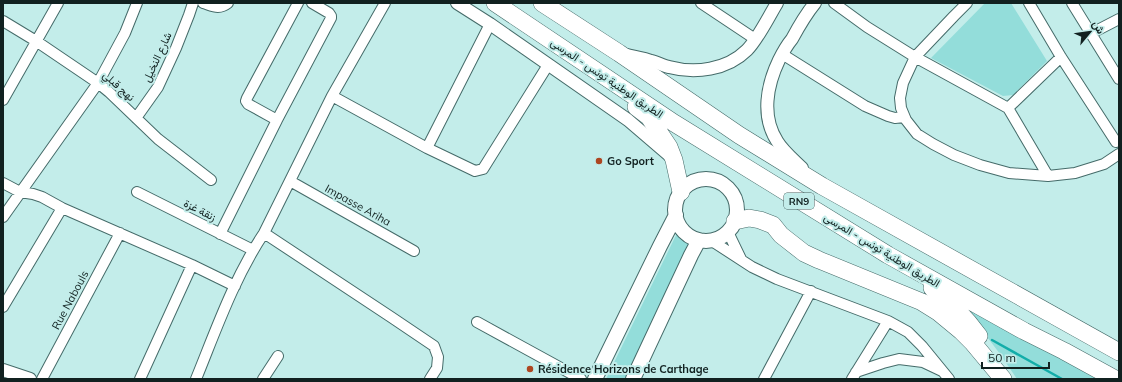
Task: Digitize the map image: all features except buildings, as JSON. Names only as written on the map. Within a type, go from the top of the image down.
[{"type":"highway","name":"RN9","points":[[542,3],[619,53],[738,135],[822,186],[1119,352]]},
{"type":"highway","name":"الطريق الوطنية تونس - المرسى","points":[[497,5],[726,156],[888,255],[1024,332],[1064,351],[1115,379]]},
{"type":"highway","points":[[562,49],[649,117],[663,138],[674,160],[681,192]]},
{"type":"highway","points":[[732,227],[750,218],[760,220],[772,226],[804,253],[922,302],[938,312],[961,331],[1003,379]]},
{"type":"highway","points":[[888,255],[941,295],[971,325],[1007,379]]},
{"type":"main road","points":[[701,180],[713,181],[724,186],[730,191],[737,206],[737,214],[732,227],[721,238],[705,240],[688,235],[682,229],[676,215],[676,207],[681,192],[690,184],[701,180]]},
{"type":"main road","points":[[595,379],[676,215]]},
{"type":"main road","points":[[633,379],[691,255],[705,240]]},
{"type":"street","points":[[3,100],[58,3]]},
{"type":"street","points":[[3,217],[98,83],[125,33],[137,3]]},
{"type":"street","name":"شارع النخيل","points":[[136,118],[158,87],[176,48],[193,3]]},
{"type":"street","points":[[203,3],[218,8],[228,3]]},
{"type":"street","points":[[278,120],[248,104],[246,101],[298,3]]},
{"type":"street","points":[[220,234],[331,18],[328,13],[312,3]]},
{"type":"street","points":[[196,379],[234,286],[253,250],[264,234],[332,96],[385,3]]},
{"type":"street","points":[[457,3],[490,24],[628,120],[674,160]]},
{"type":"street","points":[[701,3],[755,39]]},
{"type":"street","points":[[619,53],[669,67],[698,70],[718,67],[748,49],[778,3]]},
{"type":"street","points":[[815,3],[782,54],[772,77],[768,94],[767,111],[771,129],[777,142],[822,186]]},
{"type":"street","points":[[834,3],[867,28],[915,57],[1008,108],[1048,176]]},
{"type":"street","points":[[967,3],[915,57],[904,82],[900,98],[901,108],[904,117],[917,134],[954,155],[980,165],[1009,172],[1048,176],[1075,173],[1104,164],[1119,154],[1116,142],[1061,57],[1029,3]]},
{"type":"street","points":[[1072,3],[1119,79]]},
{"type":"street","points":[[1090,34],[1119,19]]},
{"type":"street","name":"نهج قبلي","points":[[3,21],[36,41],[98,83],[158,139],[211,180]]},
{"type":"street","points":[[426,148],[490,24]]},
{"type":"street","points":[[782,54],[864,106],[895,118],[904,117]]},
{"type":"street","points":[[1008,108],[1061,57]]},
{"type":"street","points":[[332,96],[426,148],[476,171],[483,169],[548,65]]},
{"type":"street","points":[[1116,142],[1119,129]]},
{"type":"street","name":"Impasse Ariha","points":[[290,181],[414,251]]},
{"type":"street","points":[[3,183],[20,192],[42,197],[62,208],[192,265],[234,286]]},
{"type":"street","name":"زنقة غزة","points":[[137,192],[253,250]]},
{"type":"street","points":[[3,307],[62,208]]},
{"type":"street","points":[[732,227],[741,259]]},
{"type":"street","name":"Rue Nabouls","points":[[42,379],[120,233]]},
{"type":"street","points":[[264,234],[434,346],[438,357],[437,368],[430,379]]},
{"type":"street","points":[[705,240],[741,259],[752,267],[777,279],[888,321],[908,332],[947,376]]},
{"type":"street","points":[[140,379],[192,265]]},
{"type":"street","points":[[764,379],[811,291]]},
{"type":"street","points":[[854,375],[888,321]]},
{"type":"street","points":[[477,322],[581,379]]},
{"type":"street","points":[[263,379],[278,356]]},
{"type":"street","points":[[854,375],[883,363],[899,359],[923,362],[947,376]]},
{"type":"street","points":[[3,370],[30,379]]},
{"type":"shaded area","points":[[985,3],[1011,3],[1047,61],[1013,95],[1003,96],[931,58]]},
{"type":"shaded area","points":[[678,231],[696,240],[628,379],[606,379]]},
{"type":"shaded area","points":[[964,303],[1104,379],[1017,379],[969,313]]},
{"type":"waterway","points":[[992,340],[1062,379]]},
{"type":"place","name":"Go Sport","points":[[599,161]]},
{"type":"place","name":"Résidence Horizons de Carthage","points":[[530,369]]}]
